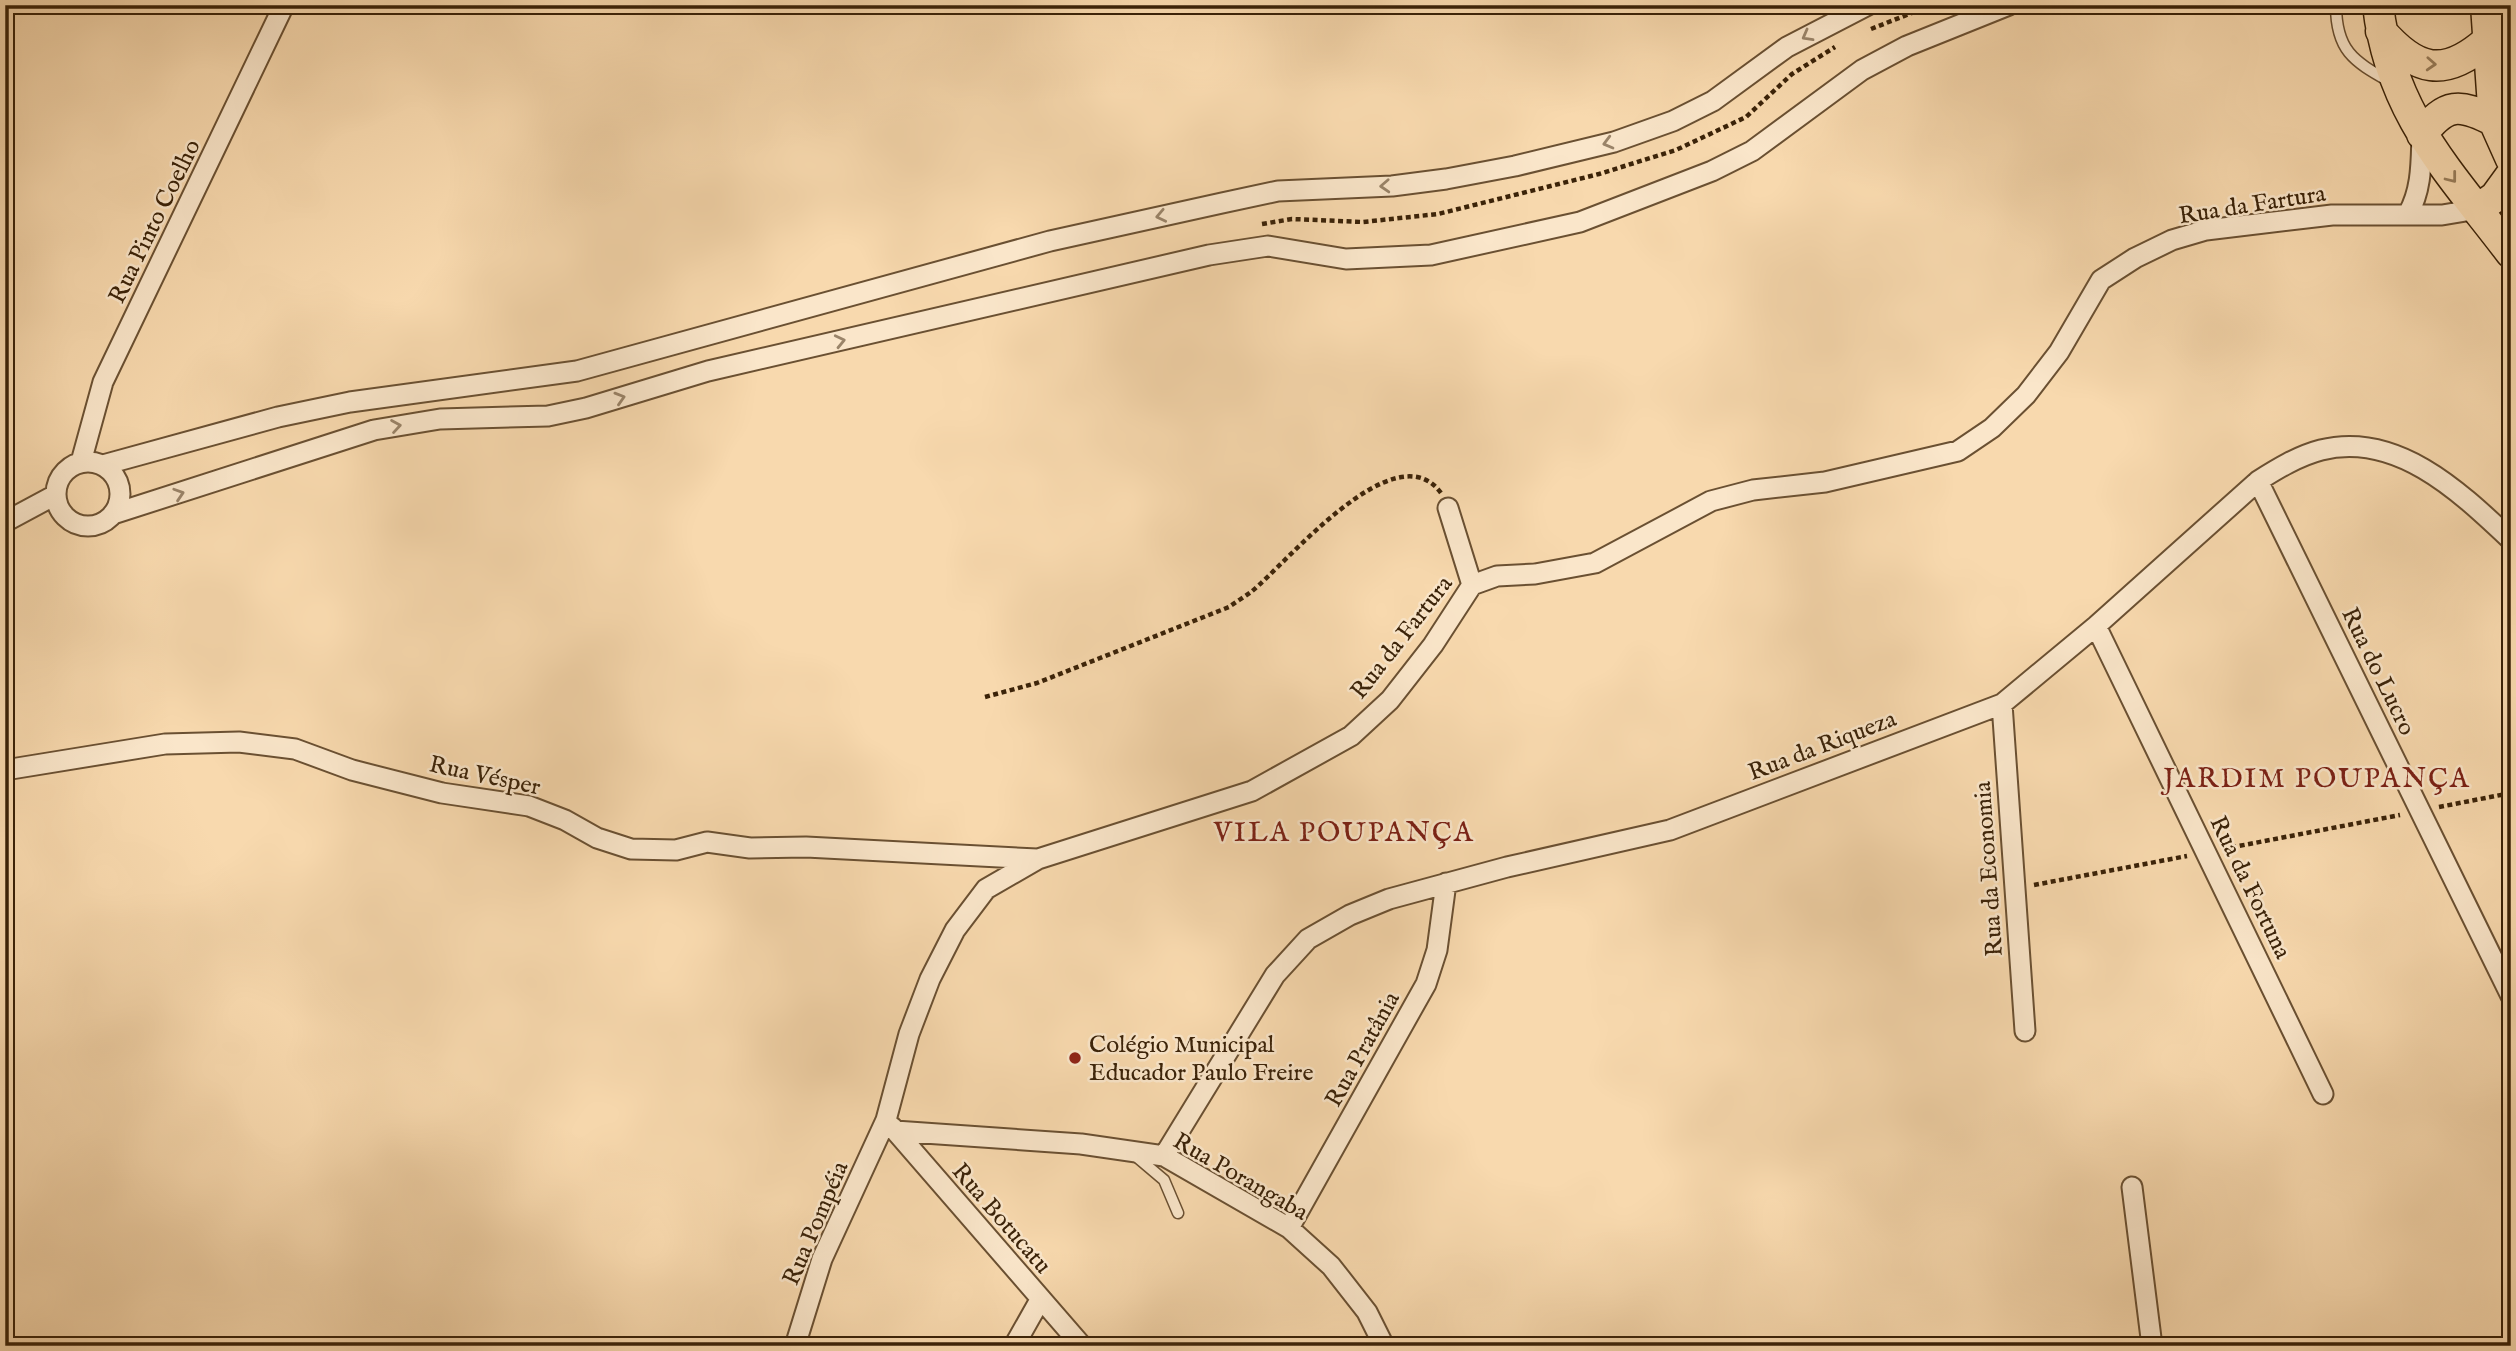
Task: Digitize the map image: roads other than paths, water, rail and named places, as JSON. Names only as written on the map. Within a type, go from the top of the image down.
[{"type":"main road","points":[[2486,5],[2494,121],[2511,159]]},
{"type":"main road","points":[[2380,18],[2395,84],[2422,134],[2511,253]]},
{"type":"main road","points":[[2380,18],[2400,52],[2414,62],[2432,65],[2470,56],[2487,41]]},
{"type":"main road","points":[[2422,134],[2438,114],[2449,109],[2469,108],[2494,121]]},
{"type":"main road","points":[[2478,209],[2495,197],[2511,175]]},
{"type":"street","name":"Rua Pinto Coelho","points":[[81,462],[103,382],[284,5]]},
{"type":"street","points":[[1868,5],[1787,47],[1713,101],[1673,121],[1614,142],[1515,166],[1446,179],[1392,186],[1278,191],[1050,241],[577,371],[351,402],[278,416],[103,465],[81,462],[62,474],[55,495],[57,506],[73,523],[95,526],[113,514],[374,430],[440,419],[548,416],[586,408],[708,371],[1209,255],[1268,246],[1346,259],[1431,255],[1580,222],[1712,171],[1752,151],[1862,70],[1907,46],[2009,5]]},
{"type":"street","points":[[2408,214],[2420,184],[2422,134]]},
{"type":"street","name":"Rua da Fartura","points":[[891,1125],[909,1034],[930,979],[955,930],[986,889],[1038,859],[1252,791],[1352,736],[1390,700],[1433,645],[1472,585],[1497,576],[1535,574],[1595,563],[1711,501],[1743,493],[1825,482],[1958,451],[1992,429],[2026,395],[2059,352],[2101,280],[2135,258],[2172,240],[2206,230],[2291,219],[2332,215],[2442,215],[2478,209]]},
{"type":"street","name":"Rua da Riqueza","points":[[1164,1156],[1275,975],[1308,939],[1360,911],[1446,883],[1670,830],[2002,704],[2096,626],[2258,481],[2319,450],[2345,446],[2393,453],[2435,475],[2471,502],[2511,540]]},
{"type":"street","points":[[103,465],[118,482],[119,504],[113,514]]},
{"type":"street","name":"Rua do Lucro","points":[[2258,481],[2511,996]]},
{"type":"street","points":[[5,522],[55,495]]},
{"type":"street","points":[[1448,508],[1472,585]]},
{"type":"street","name":"Rua da Fortuna","points":[[2096,626],[2208,852],[2323,1094]]},
{"type":"street","name":"Rua da Economia","points":[[2002,704],[2025,1031]]},
{"type":"street","name":"Rua Vésper","points":[[5,771],[165,744],[239,742],[295,749],[352,770],[442,793],[529,806],[565,820],[597,838],[631,849],[676,850],[707,842],[750,848],[806,848],[1038,859]]},
{"type":"street","name":"Rua Pratânia","points":[[1289,1228],[1426,984],[1437,950],[1446,883]]},
{"type":"street","name":"Rua Porangaba","points":[[891,1125],[1116,1148],[1164,1156],[1289,1228],[1331,1266],[1367,1312],[1384,1346]]},
{"type":"street","name":"Rua Botucatu","points":[[891,1125],[1082,1346]]},
{"type":"street","name":"Rua Pompéia","points":[[795,1346],[822,1259],[891,1125]]},
{"type":"street","points":[[2132,1188],[2152,1346]]},
{"type":"street","points":[[1014,1346],[1040,1300]]},
{"type":"lane","points":[[2336,5],[2340,40],[2351,58],[2395,84]]},
{"type":"lane","points":[[1116,1148],[1146,1161],[1164,1180],[1178,1213]]},
{"type":"place","name":"Colégio Municipal Educador Paulo Freire","points":[[1075,1058]]},
{"type":"district","name":"JARDIM POUPANÇA","points":[[2317,777]]},
{"type":"district","name":"VILA POUPANÇA","points":[[1344,831]]}]
